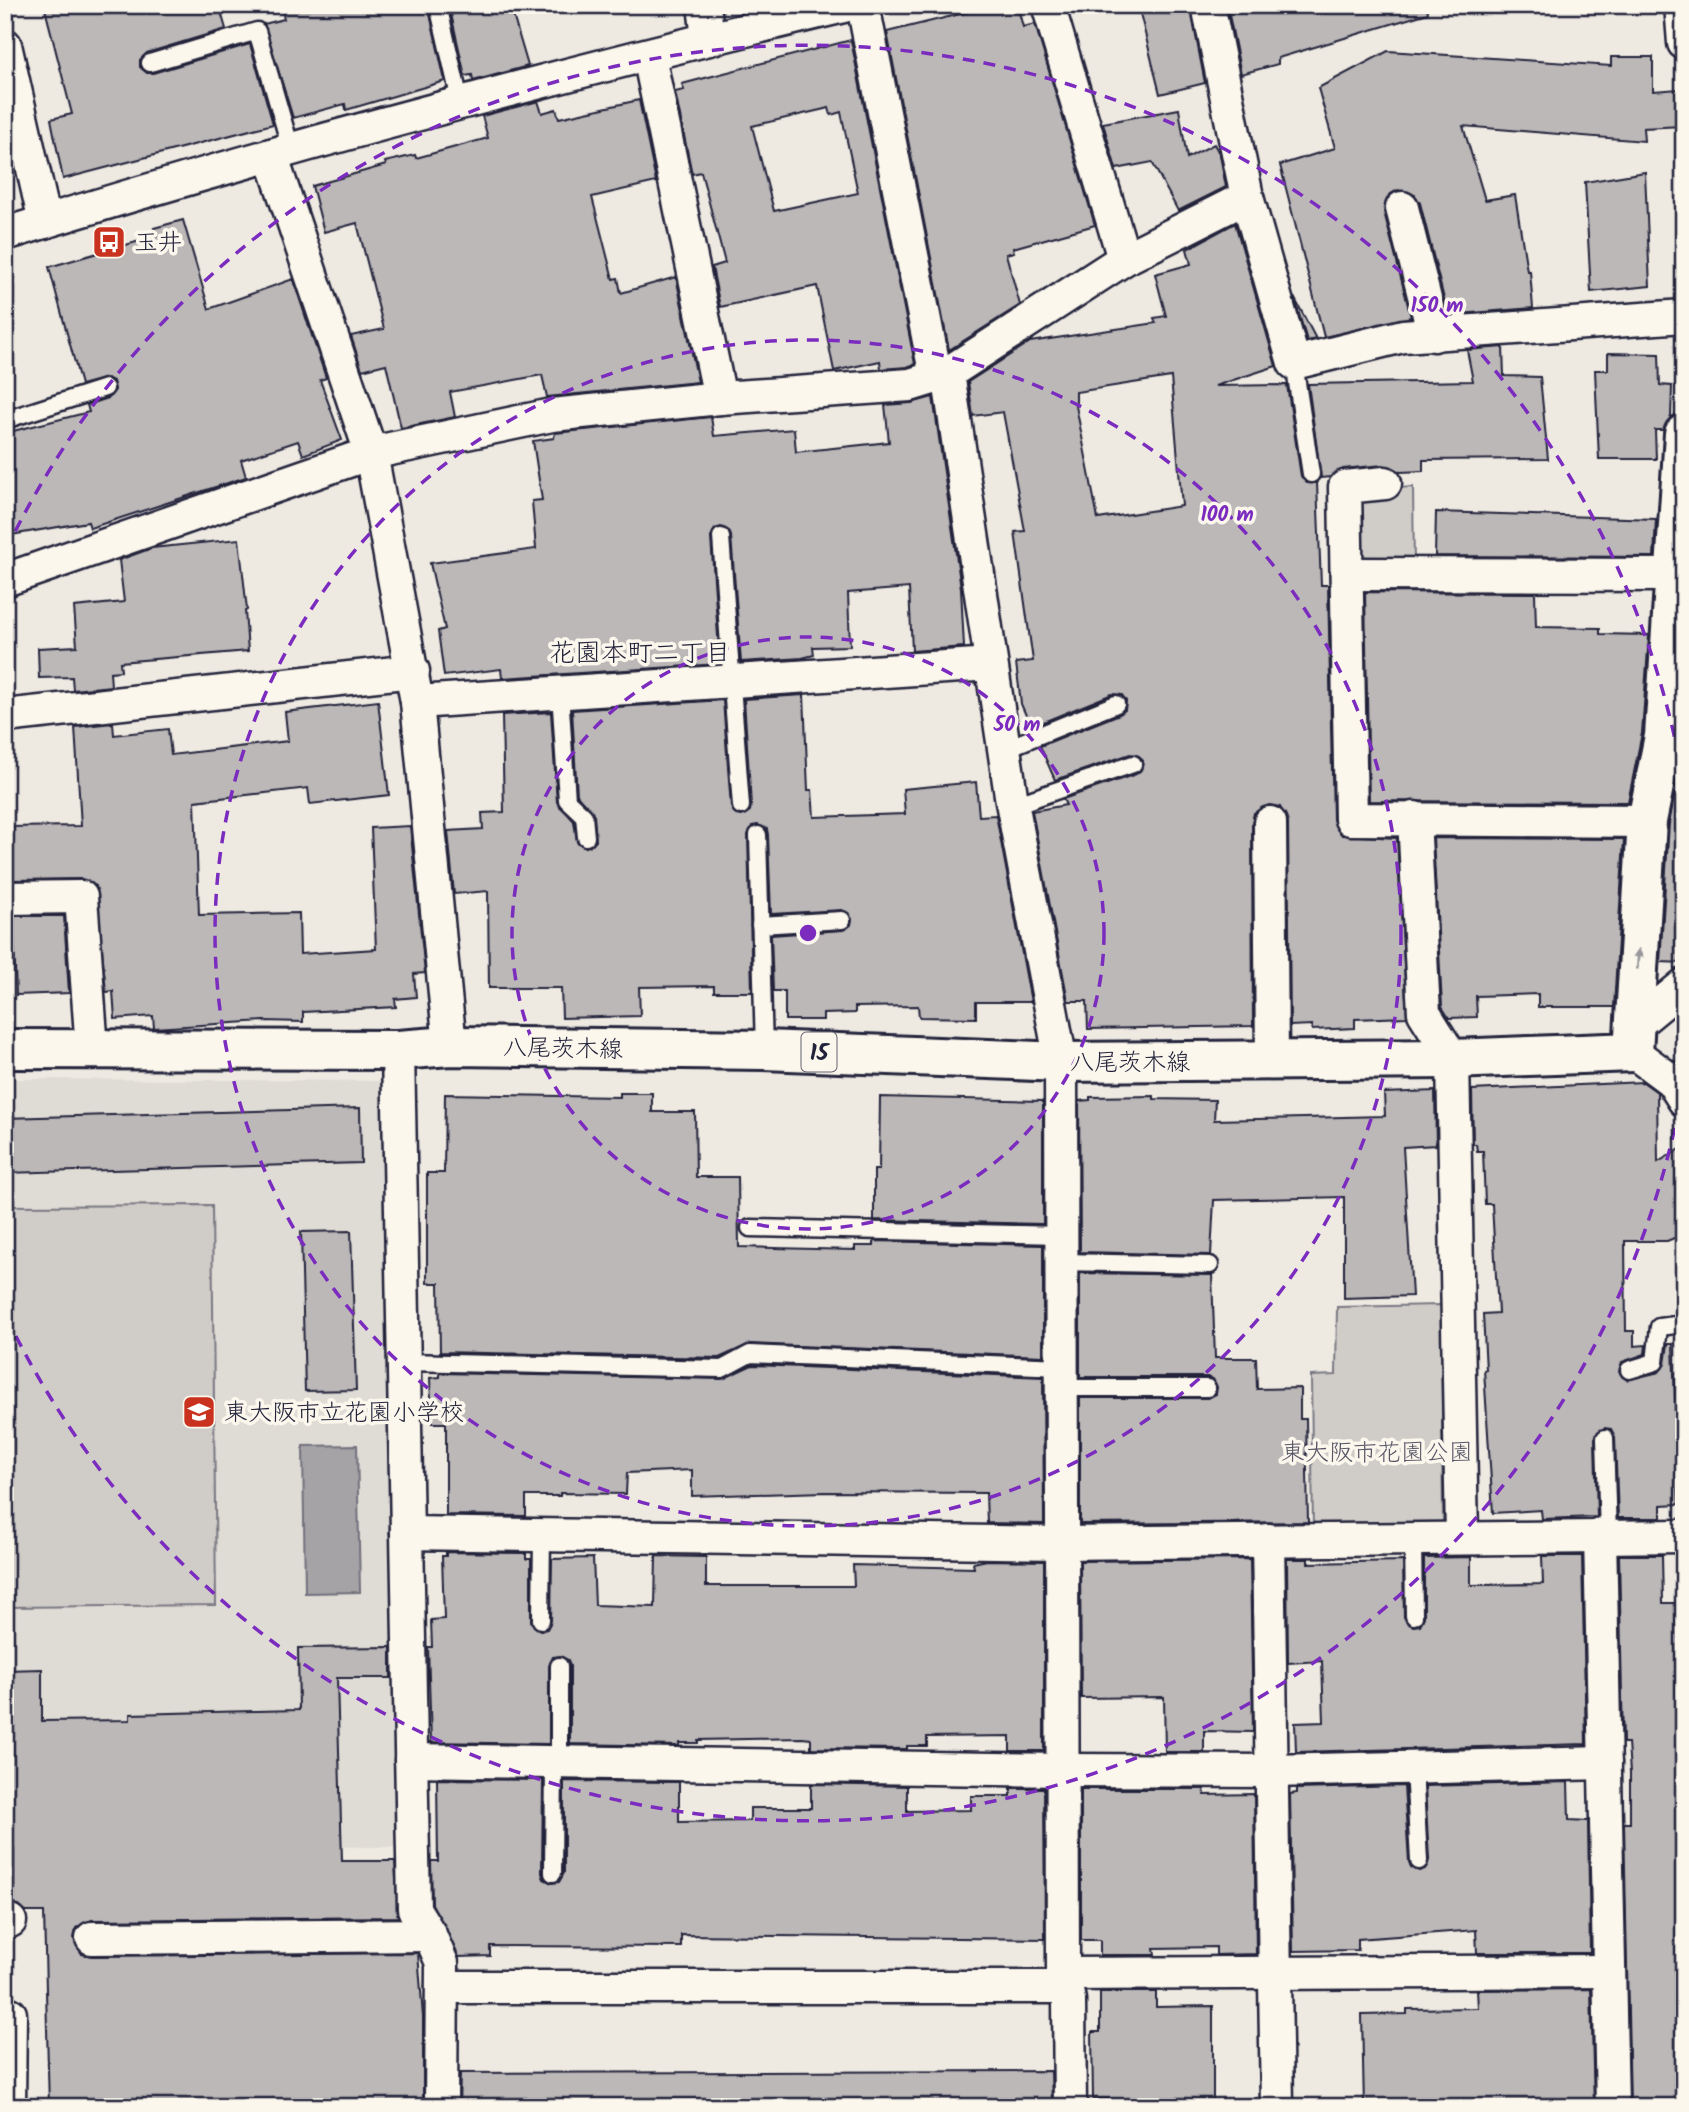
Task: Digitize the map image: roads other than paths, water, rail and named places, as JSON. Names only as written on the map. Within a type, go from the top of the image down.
[{"type":"main road","points":[[1633,1039],[1647,821],[1664,736],[1684,434]]},
{"type":"main road","name":"八尾茨木線","points":[[5,1049],[398,1049],[450,1046],[764,1050],[1061,1062],[1453,1059],[1633,1039]]},
{"type":"street","points":[[704,5],[708,39]]},
{"type":"street","points":[[5,234],[281,152],[708,39],[848,5]]},
{"type":"street","points":[[863,5],[942,375],[1012,806],[1061,1062],[1064,1980],[1070,2107]]},
{"type":"street","points":[[1048,5],[1124,259]]},
{"type":"street","points":[[1208,5],[1247,197],[1294,363],[1403,336],[1684,316]]},
{"type":"street","points":[[1681,5],[1684,43]]},
{"type":"street","points":[[5,45],[44,222]]},
{"type":"street","points":[[649,56],[720,398]]},
{"type":"street","points":[[281,152],[372,453],[413,671],[450,1046]]},
{"type":"street","points":[[5,580],[372,453],[552,415],[720,398],[910,385],[942,375],[1124,259],[1247,197]]},
{"type":"street","points":[[1402,208],[1434,335]]},
{"type":"street","points":[[1385,484],[1345,487],[1351,819],[1647,821]]},
{"type":"street","points":[[1347,574],[1674,575]]},
{"type":"street","points":[[417,702],[991,664]]},
{"type":"street","points":[[5,716],[413,671]]},
{"type":"street","points":[[1414,818],[1424,1013],[1453,1059],[1462,1537]]},
{"type":"street","points":[[1270,823],[1272,1060]]},
{"type":"street","points":[[5,898],[81,897],[92,1050]]},
{"type":"street","points":[[1684,985],[1633,1039],[1672,1080],[1684,1100]]},
{"type":"street","points":[[398,1049],[414,1909],[430,1935],[442,1963],[441,2107]]},
{"type":"street","points":[[407,1533],[1061,1543],[1684,1536]]},
{"type":"street","points":[[1604,1535],[1605,1763],[1612,2107]]},
{"type":"street","points":[[1268,1540],[1277,2107]]},
{"type":"street","points":[[411,1760],[1272,1771],[1605,1763]]},
{"type":"street","points":[[92,1938],[430,1935]]},
{"type":"street","points":[[442,1987],[1064,1980],[1276,1972],[1609,1971]]},
{"type":"street","points":[[9,2107],[10,2014]]},
{"type":"lane","points":[[438,5],[461,105]]},
{"type":"lane","points":[[150,63],[257,31],[281,152]]},
{"type":"lane","points":[[1294,363],[1311,474]]},
{"type":"lane","points":[[5,420],[105,388]]},
{"type":"lane","points":[[721,537],[741,806]]},
{"type":"lane","points":[[560,692],[567,800],[584,816],[586,837]]},
{"type":"lane","points":[[1003,750],[1116,704]]},
{"type":"lane","points":[[1012,806],[1133,764]]},
{"type":"lane","points":[[758,835],[764,1050]]},
{"type":"lane","points":[[761,925],[842,920]]},
{"type":"lane","points":[[750,1228],[1061,1248],[1210,1265]]},
{"type":"lane","points":[[1629,1370],[1655,1362],[1659,1328],[1684,1324]]},
{"type":"lane","points":[[404,1362],[722,1369],[750,1354],[1206,1388]]},
{"type":"lane","points":[[1604,1535],[1605,1438]]},
{"type":"lane","points":[[541,1620],[542,1535]]},
{"type":"lane","points":[[1413,1538],[1414,1616]]},
{"type":"lane","points":[[553,1873],[559,1666]]},
{"type":"lane","points":[[1414,1768],[1419,1861]]},
{"type":"place","name":"玉井","points":[[109,242]]},
{"type":"place","name":"東大阪市立花園小学校","points":[[199,1412]]},
{"type":"district","name":"花園本町二丁目","points":[[640,652]]},
{"type":"park label","name":"東大阪市花園公園","points":[[1377,1452]]}]
